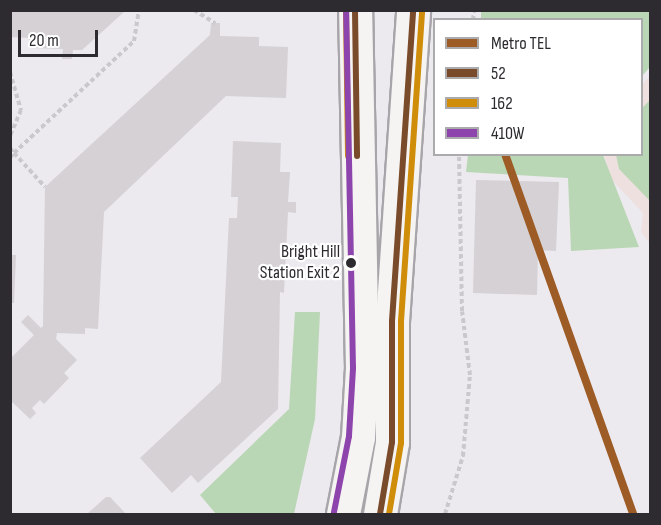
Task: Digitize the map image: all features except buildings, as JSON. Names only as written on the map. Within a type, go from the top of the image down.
[{"type":"main road","points":[[343,514],[358,437],[362,368],[355,10]]},
{"type":"main road","points":[[380,514],[392,442],[392,321],[413,10]]},
{"type":"path","points":[[10,158],[134,41],[139,10]]},
{"type":"path","points":[[194,10],[215,23]]},
{"type":"path","points":[[10,72],[21,110],[10,136]]},
{"type":"path","points":[[10,148],[45,187]]},
{"type":"path","points":[[445,514],[463,456],[470,375],[462,311],[459,156]]},
{"type":"shaded area","points":[[650,76],[650,244],[641,232],[643,213],[611,179],[604,156],[643,156],[643,83]]},
{"type":"green space","points":[[481,11],[650,11],[650,67],[643,75],[643,18],[481,18]]},
{"type":"green space","points":[[650,100],[650,201],[619,169],[616,156],[643,156],[643,107]]},
{"type":"green space","points":[[468,156],[603,156],[639,247],[571,251],[568,178],[466,172]]},
{"type":"green space","points":[[295,312],[320,312],[315,419],[294,514],[216,514],[200,495],[289,409]]},
{"type":"metro line","name":"TEL","points":[[506,156],[633,514]]},
{"type":"transit line","name":"162","points":[[346,10],[348,156]]},
{"type":"transit line","name":"410W","points":[[334,512],[349,436],[353,368],[346,10]]},
{"type":"transit line","name":"52","points":[[355,10],[357,156]]},
{"type":"transit line","name":"52","points":[[380,514],[392,442],[392,321],[413,10]]},
{"type":"transit line","name":"162","points":[[389,514],[401,443],[401,321],[422,11]]},
{"type":"place","name":"Bright Hill Station Exit 2","points":[[351,263]]}]
